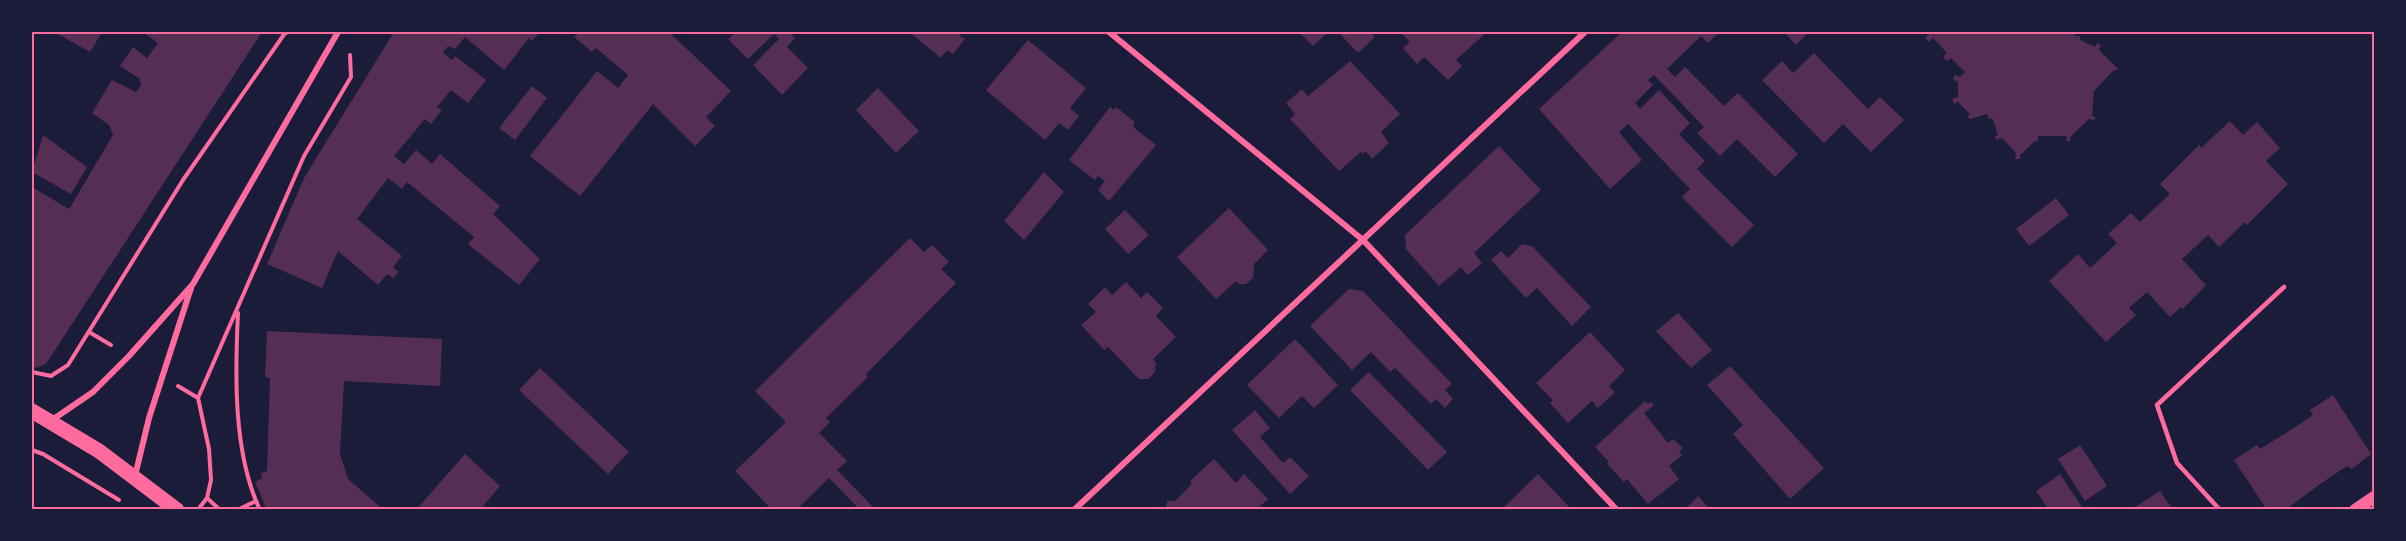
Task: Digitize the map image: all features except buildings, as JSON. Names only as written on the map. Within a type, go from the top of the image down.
[{"type":"main road","points":[[32,411],[134,477],[177,510]]},
{"type":"main road","points":[[2355,510],[2374,497]]},
{"type":"street","points":[[1109,32],[1363,240],[1617,510]]},
{"type":"street","points":[[1074,510],[1585,32]]},
{"type":"street","points":[[134,477],[149,418],[193,284],[337,33]]},
{"type":"street","points":[[50,421],[93,392],[129,356],[193,284]]},
{"type":"lane","points":[[2220,510],[2176,463],[2157,405],[2284,287]]},
{"type":"path","points":[[32,372],[51,376],[68,365],[183,180],[285,33],[289,32]]},
{"type":"path","points":[[220,510],[207,498],[211,480],[209,448],[198,398],[304,156],[351,77],[350,51],[337,33]]},
{"type":"path","points":[[238,310],[235,365],[243,457],[260,510]]},
{"type":"path","points":[[32,450],[119,501]]},
{"type":"path","points":[[237,510],[256,501]]}]
